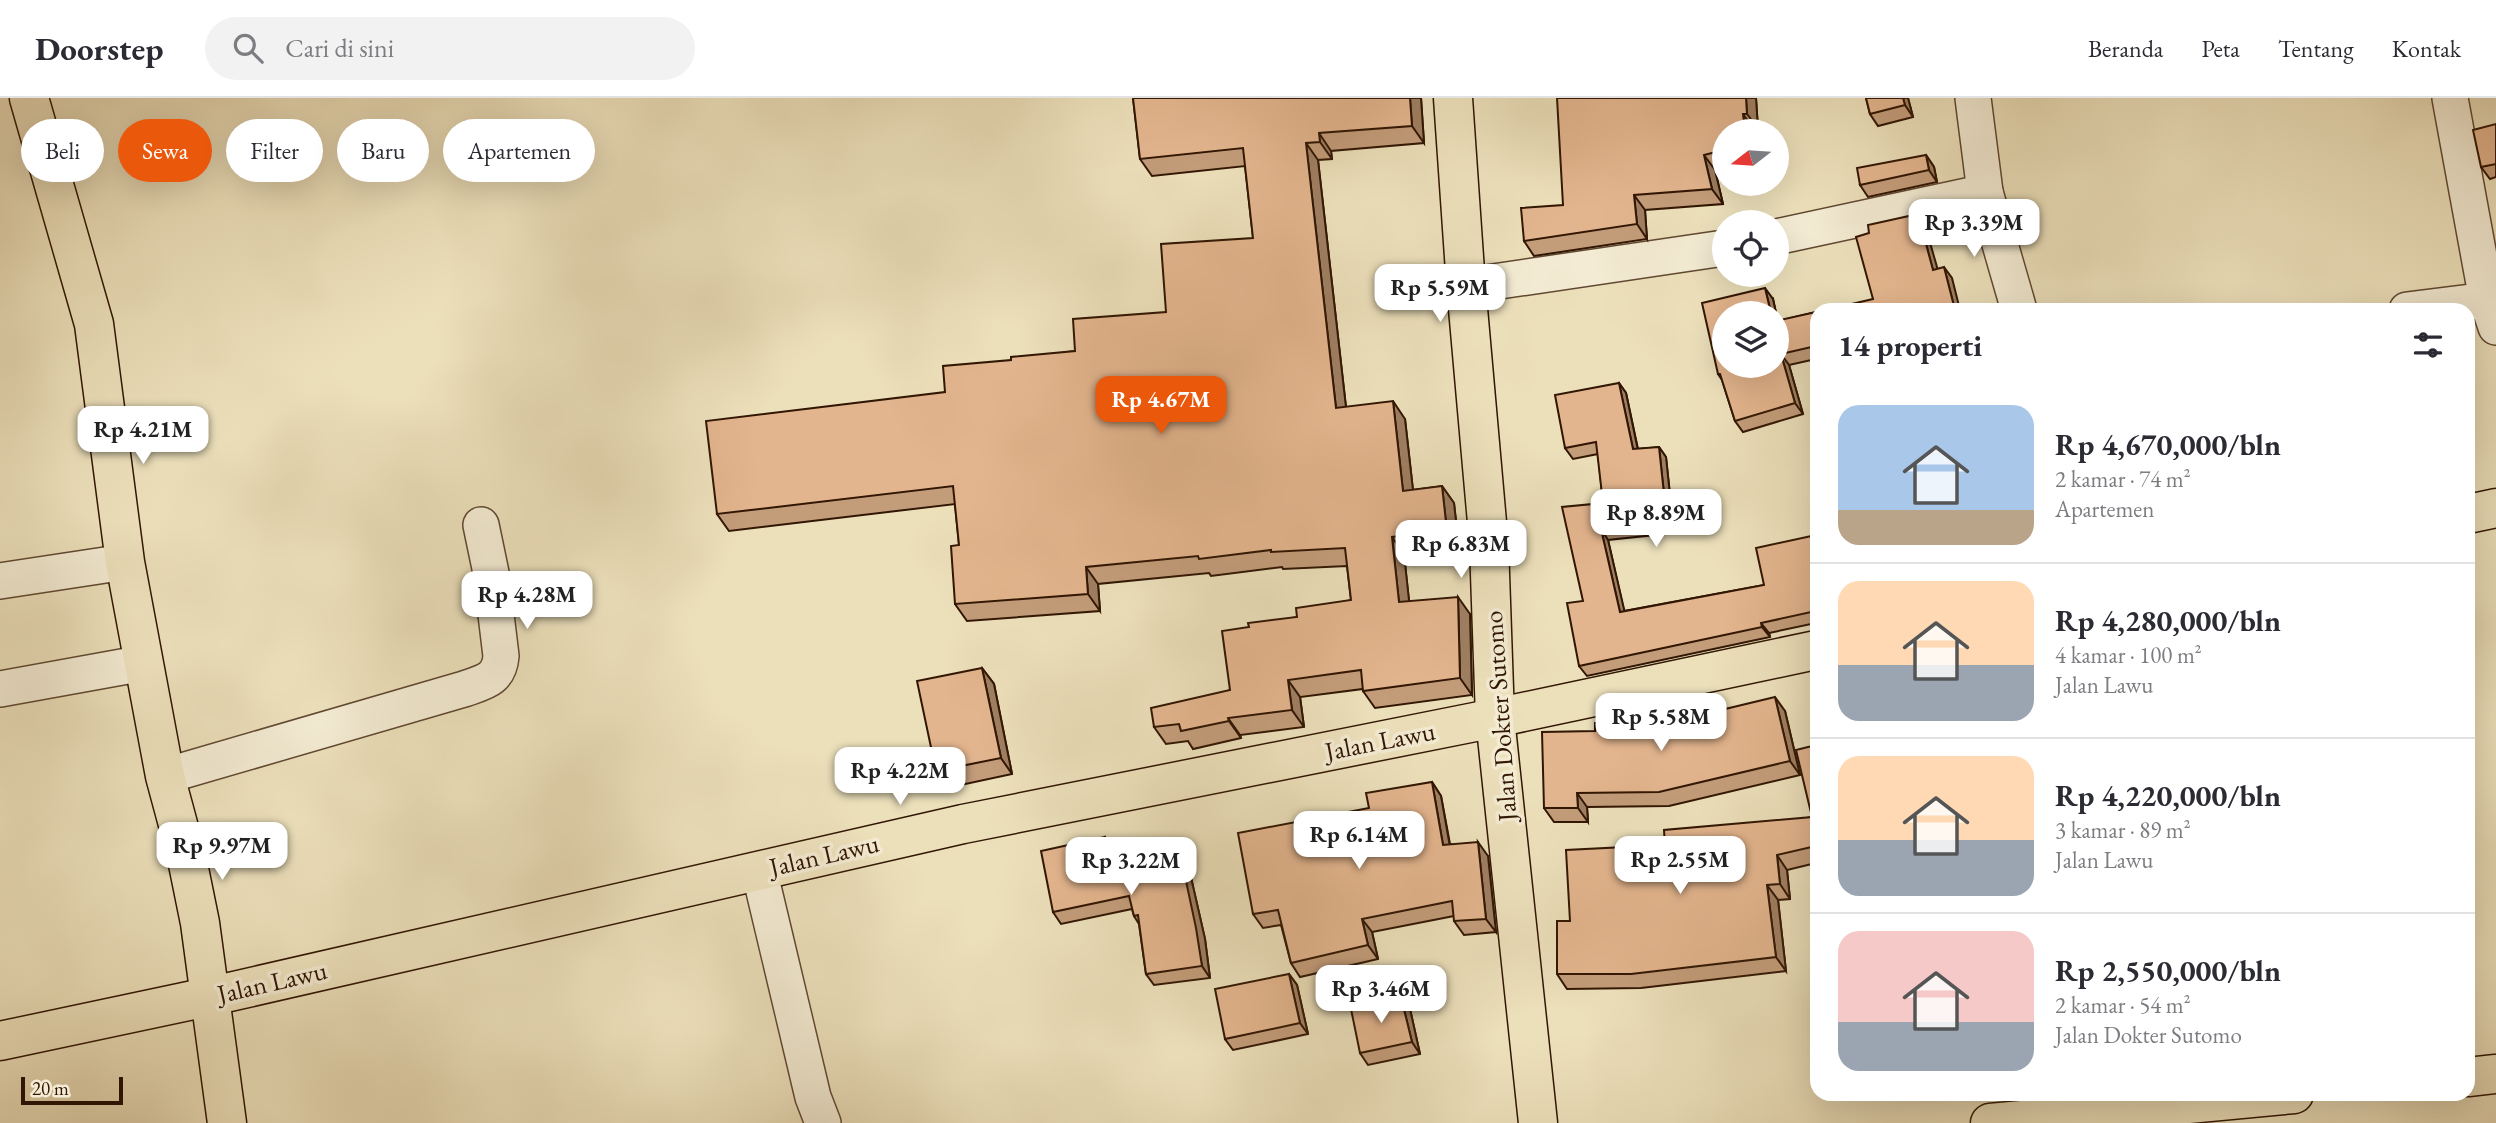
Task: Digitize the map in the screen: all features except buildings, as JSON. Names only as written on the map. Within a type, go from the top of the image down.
[{"type":"main road","points":[[29,98],[94,324],[125,562],[165,776],[201,923],[227,1123]]},
{"type":"main road","name":"Jalan Dokter Sutomo","points":[[1453,98],[1489,545],[1495,718],[1538,1123]]},
{"type":"main road","points":[[2475,512],[2496,508]]},
{"type":"main road","name":"Jalan Lawu","points":[[0,1041],[212,996],[963,824],[1495,718],[1810,651]]},
{"type":"main road","points":[[2475,1076],[2496,1074]]},
{"type":"main road","points":[[1990,1123],[2063,1119],[2229,1101]]},
{"type":"street","points":[[1973,98],[1985,192],[2017,303]]},
{"type":"street","points":[[2450,98],[2493,317],[2475,316]]},
{"type":"street","points":[[1789,234],[1985,192]]},
{"type":"street","points":[[1466,285],[1712,250]]},
{"type":"street","points":[[165,776],[494,678],[501,656],[491,573],[481,525]]},
{"type":"street","points":[[0,581],[125,562]]},
{"type":"street","points":[[0,689],[144,663]]},
{"type":"street","points":[[759,870],[813,1097],[823,1123]]}]
